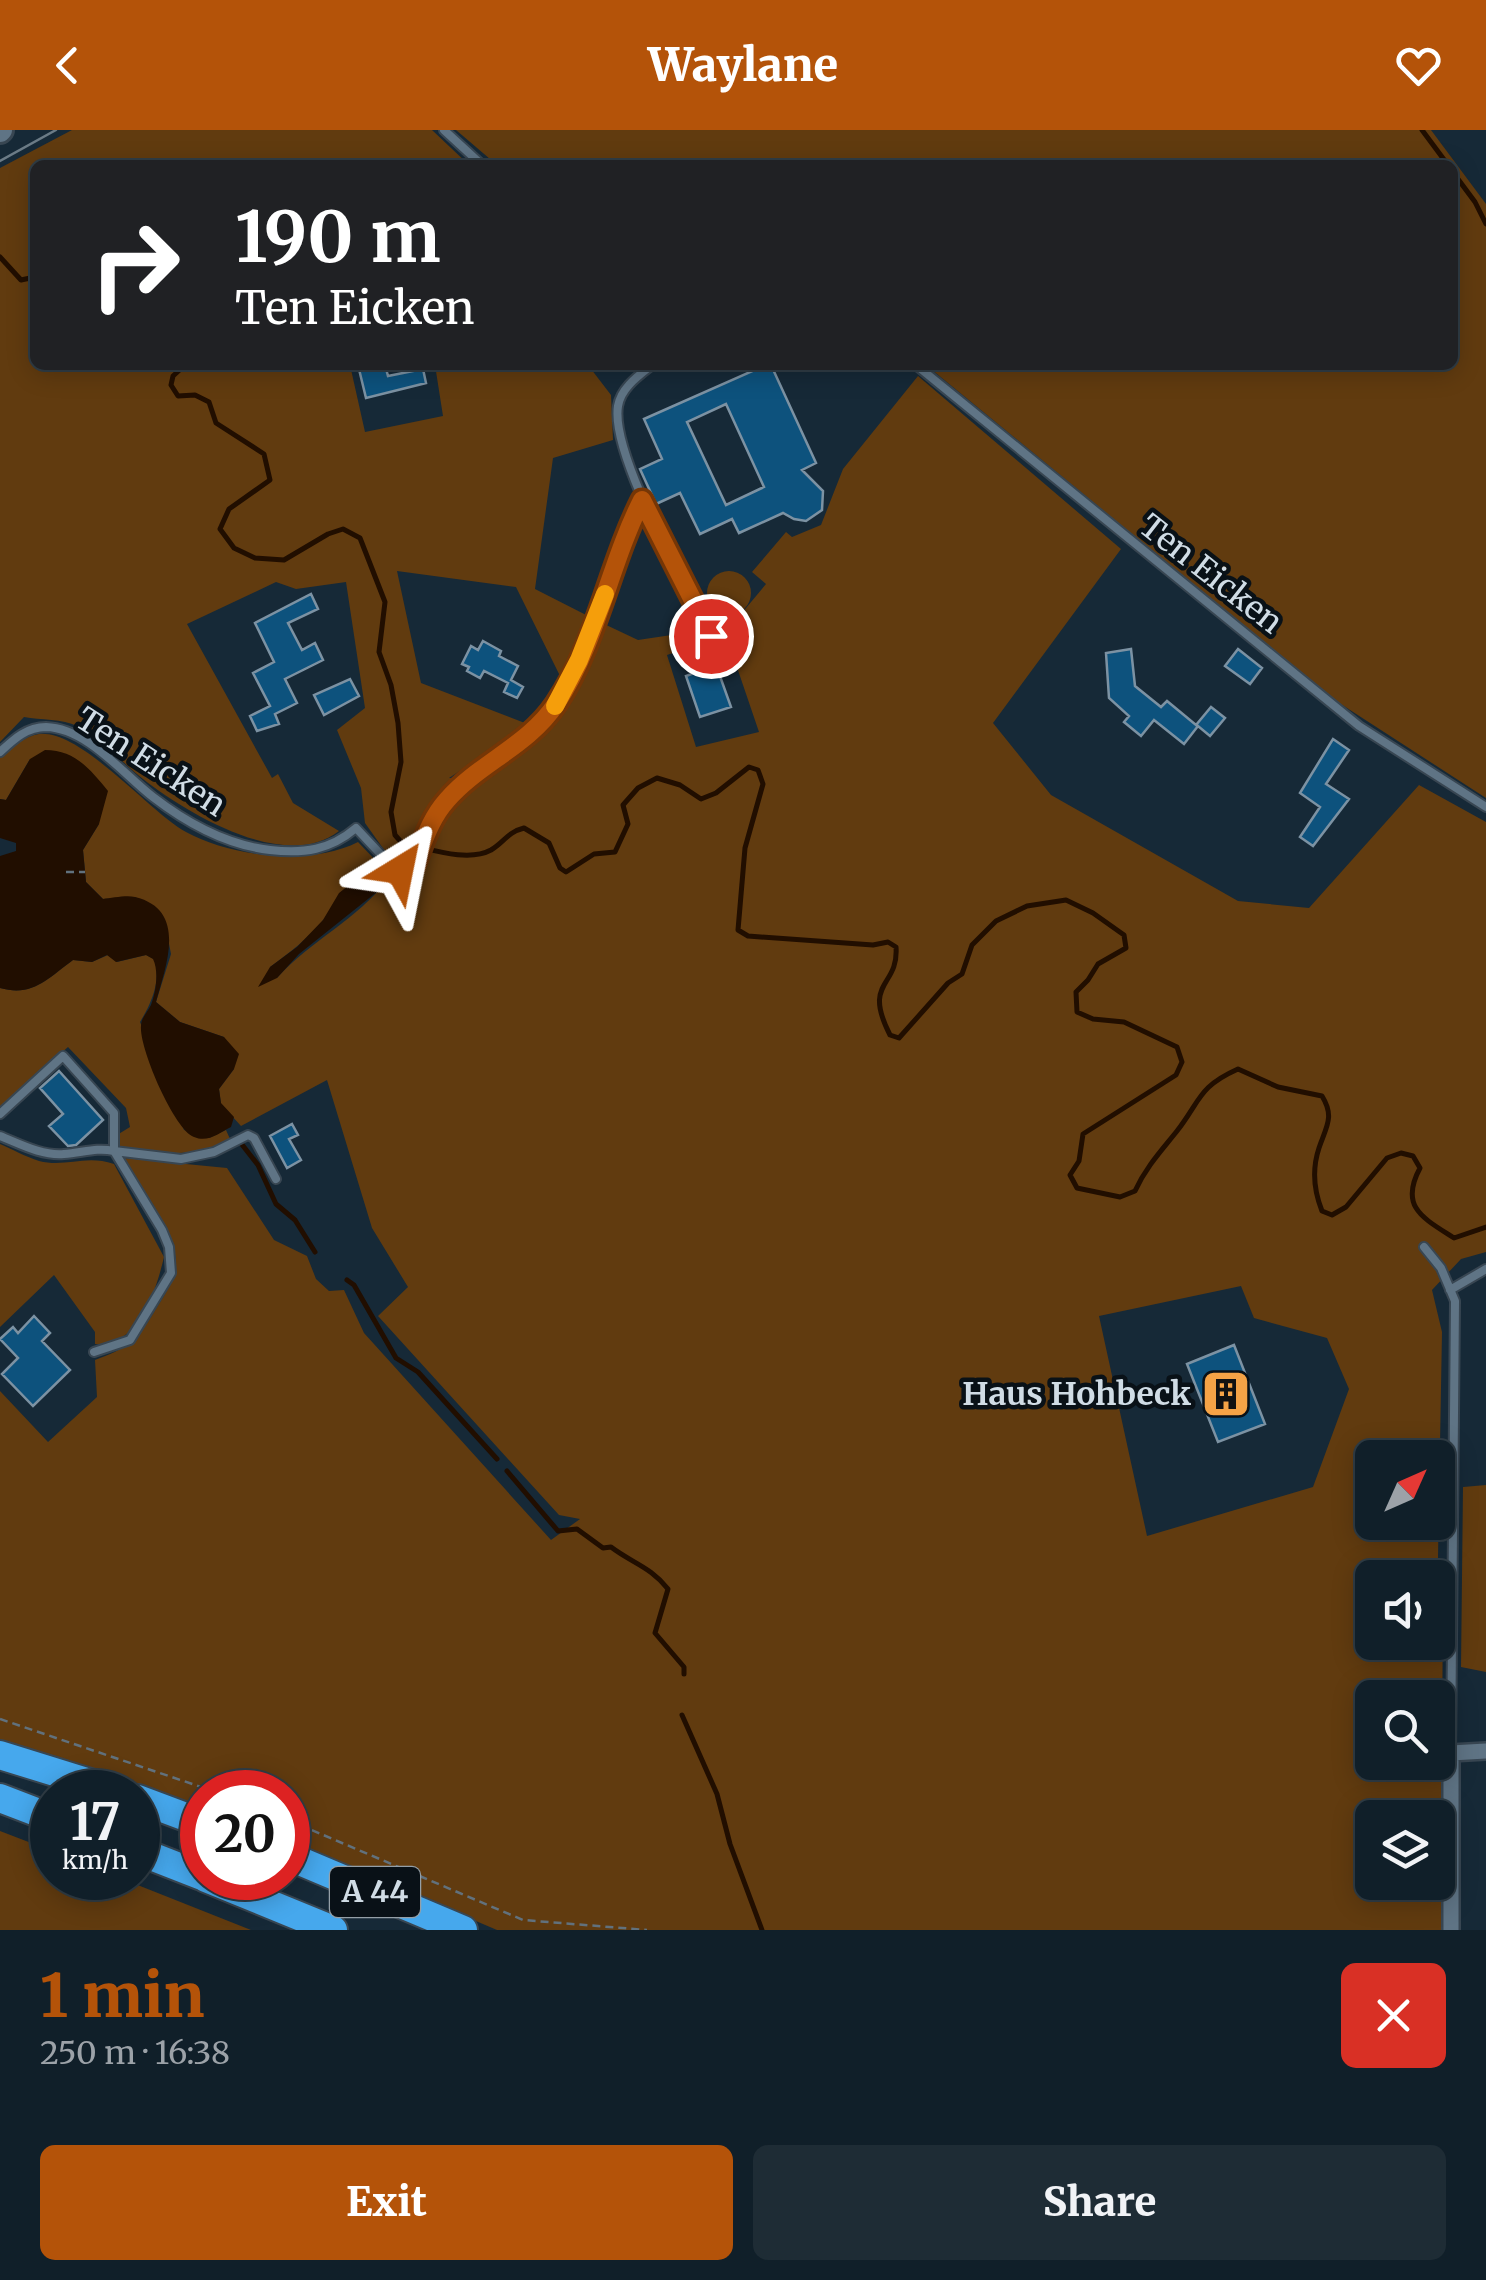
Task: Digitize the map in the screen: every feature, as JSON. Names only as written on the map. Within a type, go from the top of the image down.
[{"type":"highway","points":[[0,1755],[48,1770]]},
{"type":"highway","points":[[0,1798],[30,1810]]},
{"type":"highway","name":"A 44","points":[[310,1865],[463,1930]]},
{"type":"highway","name":"A 44","points":[[260,1900],[333,1930]]},
{"type":"street","points":[[1455,1753],[1486,1750]]},
{"type":"street","points":[[1450,1930],[1451,1780]]},
{"type":"lane","points":[[444,130],[477,160]]},
{"type":"lane","points":[[646,370],[626,388],[617,408],[618,428],[642,500],[711,636]]},
{"type":"lane","name":"Ten Eicken","points":[[922,370],[1359,726],[1486,807]]},
{"type":"lane","name":"Ten Eicken","points":[[0,752],[25,732],[46,727],[58,729],[87,744],[176,814],[233,843],[279,851],[316,850],[336,844],[356,828],[400,870],[413,868],[424,839],[449,798],[536,729],[557,703],[579,660],[642,500]]},
{"type":"lane","points":[[0,1114],[63,1056],[114,1113],[114,1151],[169,1246],[171,1274],[130,1340],[94,1352]]},
{"type":"lane","points":[[0,1136],[62,1155],[92,1149],[181,1159],[214,1152],[248,1136],[254,1138],[276,1179]]},
{"type":"lane","points":[[1424,1247],[1440,1268],[1455,1301],[1452,1680]]},
{"type":"lane","points":[[1450,1290],[1486,1270]]},
{"type":"path","points":[[66,872],[85,872]]},
{"type":"path","points":[[0,1720],[53,1734],[180,1779]]},
{"type":"path","points":[[310,1829],[522,1920],[647,1930]]},
{"type":"shaded area","points":[[72,130],[432,130],[464,160],[30,160],[30,370],[351,370],[365,432],[443,416],[436,370],[592,370],[611,395],[613,440],[553,458],[535,589],[590,617],[562,680],[516,587],[397,571],[421,683],[530,725],[449,778],[459,779],[463,792],[509,759],[551,719],[578,681],[602,623],[638,640],[705,630],[708,641],[667,655],[696,747],[759,732],[726,635],[734,634],[731,626],[766,584],[752,572],[786,532],[792,537],[821,525],[843,469],[918,376],[1121,549],[993,723],[1051,795],[1238,901],[1309,908],[1419,785],[1486,822],[1486,1252],[1461,1259],[1432,1290],[1442,1332],[1440,1440],[1355,1440],[1355,1540],[1438,1540],[1438,1560],[1355,1560],[1355,1660],[1443,1660],[1442,1680],[1355,1680],[1355,1780],[1442,1780],[1442,1800],[1355,1800],[1355,1900],[1442,1900],[1444,1930],[497,1930],[310,1850],[310,1770],[180,1770],[180,1802],[160,1795],[160,1770],[86,1770],[0,1741],[0,1391],[48,1442],[97,1397],[95,1360],[136,1337],[165,1295],[175,1270],[170,1237],[124,1158],[227,1168],[274,1240],[307,1256],[316,1279],[329,1291],[344,1290],[364,1333],[551,1540],[580,1519],[559,1515],[378,1316],[408,1287],[372,1228],[327,1080],[241,1126],[221,1104],[219,1089],[234,1069],[224,1037],[180,1022],[156,1002],[171,954],[165,923],[156,908],[135,897],[103,899],[86,882],[83,850],[99,824],[30,759],[6,800],[0,799],[0,758],[33,735],[56,736],[94,758],[171,822],[205,841],[248,852],[295,856],[318,854],[358,842],[381,866],[354,882],[312,933],[270,967],[277,978],[363,906],[388,879],[387,854],[365,823],[361,788],[337,730],[365,708],[346,582],[296,589],[276,582],[187,624],[272,778],[278,774],[293,803],[339,831],[317,842],[292,846],[238,834],[162,793],[86,731],[58,721],[24,717],[0,742],[0,168]],"holes":[[[1241,1286],[1254,1318],[1327,1338],[1349,1389],[1313,1487],[1147,1536],[1099,1316]]]},
{"type":"shaded area","points":[[456,130],[1431,130],[1453,160],[491,160]]},
{"type":"shaded area","points":[[1458,166],[1486,204],[1486,798],[1333,699],[932,370],[1458,370]]},
{"type":"shaded area","points":[[729,571],[744,578],[751,593],[744,608],[729,615],[714,608],[707,593],[714,578]]},
{"type":"shaded area","points":[[45,750],[73,757],[108,791],[99,824],[83,850],[86,882],[103,899],[135,897],[152,904],[168,927],[168,957],[156,1002],[180,1022],[224,1037],[239,1054],[234,1069],[219,1089],[221,1103],[234,1117],[231,1127],[213,1136],[199,1139],[186,1131],[159,1087],[146,1052],[141,1026],[155,988],[153,959],[146,955],[116,962],[107,955],[92,962],[73,960],[31,988],[0,988],[0,856],[16,851],[16,843],[0,838],[0,799],[6,800],[30,759]]},
{"type":"shaded area","points":[[386,870],[388,879],[378,891],[299,954],[277,978],[258,987],[270,967],[323,920],[339,893],[363,874]]},
{"type":"shaded area","points":[[108,955],[117,962],[146,955],[154,959],[156,983],[140,1022],[184,1130],[209,1138],[226,1130],[230,1139],[190,1152],[121,1149],[117,1135],[130,1127],[126,1108],[68,1047],[0,1108],[0,988],[31,988],[73,960],[92,962]]},
{"type":"shaded area","points":[[0,1144],[49,1163],[94,1160],[114,1164],[164,1257],[143,1315],[123,1337],[95,1344],[95,1332],[54,1275],[0,1327]]},
{"type":"shaded area","points":[[1486,1485],[1486,1672],[1461,1667],[1463,1487]]},
{"type":"shaded area","points":[[0,1831],[30,1843],[30,1900],[160,1900],[160,1894],[251,1930],[0,1930]]},
{"type":"building","points":[[359,370],[386,370],[388,376],[423,370],[426,383],[366,398]]},
{"type":"building","points":[[755,370],[773,370],[816,463],[802,470],[823,491],[822,510],[806,521],[783,513],[739,533],[732,519],[700,534],[680,493],[656,504],[640,469],[662,459],[644,419]],"holes":[[[726,404],[764,487],[726,505],[687,422]]]},
{"type":"building","points":[[311,594],[318,609],[288,623],[302,650],[315,643],[323,660],[285,679],[297,703],[275,714],[279,724],[257,731],[250,716],[270,706],[253,673],[274,662],[255,623]]},
{"type":"building","points":[[483,641],[518,666],[511,680],[523,687],[517,698],[504,692],[508,683],[484,671],[480,678],[462,664],[471,646],[478,650]]},
{"type":"building","points":[[1131,649],[1135,686],[1161,707],[1167,701],[1196,725],[1211,707],[1225,718],[1210,736],[1198,726],[1184,744],[1154,720],[1141,736],[1124,722],[1129,716],[1109,698],[1106,653]]},
{"type":"building","points":[[1238,649],[1262,668],[1250,684],[1225,666]]},
{"type":"building","points":[[716,665],[731,707],[700,717],[686,676]]},
{"type":"building","points":[[350,679],[359,696],[324,715],[314,695]]},
{"type":"building","points":[[1333,739],[1349,750],[1326,784],[1349,799],[1313,846],[1300,837],[1320,807],[1300,793]]},
{"type":"building","points":[[59,1071],[103,1120],[76,1145],[68,1146],[49,1126],[63,1114],[40,1088]]},
{"type":"building","points":[[292,1124],[298,1135],[289,1139],[301,1160],[287,1168],[270,1136]]},
{"type":"building","points":[[34,1316],[50,1333],[42,1341],[70,1370],[33,1406],[2,1374],[18,1358],[0,1339],[13,1327],[18,1333]]},
{"type":"building","name":"Haus Hohbeck","points":[[1234,1345],[1265,1424],[1218,1442],[1187,1364]]},
{"type":"waterway","points":[[1422,130],[1444,160]]},
{"type":"waterway","points":[[1458,179],[1486,224]]},
{"type":"waterway","points":[[0,257],[21,280],[30,278]]},
{"type":"waterway","points":[[180,370],[171,385],[178,396],[195,395],[209,402],[216,423],[264,454],[270,480],[229,509],[220,529],[234,548],[255,558],[284,560],[343,529],[360,538],[385,602],[379,652],[391,685],[398,723],[401,762],[391,812],[395,835],[402,843],[447,853],[481,854],[524,828],[549,843],[560,868],[566,872],[594,854],[615,852],[628,824],[623,805],[638,788],[657,778],[680,785],[701,799],[716,793],[749,767],[758,770],[763,784],[745,848],[738,930],[748,936],[873,945],[888,942],[896,947],[892,970],[880,994],[882,1017],[890,1035],[899,1038],[948,983],[962,974],[972,945],[996,921],[1027,906],[1066,900],[1124,935],[1126,948],[1098,964],[1076,992],[1077,1012],[1093,1019],[1124,1022],[1177,1047],[1182,1062],[1176,1075],[1083,1134],[1079,1161],[1070,1175],[1077,1188],[1120,1197],[1135,1191],[1201,1095],[1238,1069],[1278,1087],[1322,1096],[1329,1116],[1315,1172],[1322,1211],[1332,1215],[1346,1207],[1387,1158],[1401,1153],[1413,1156],[1420,1168],[1412,1193],[1413,1202],[1424,1217],[1454,1238],[1486,1227]]},
{"type":"waterway","points":[[240,1142],[258,1165],[276,1204],[295,1220],[315,1252]]},
{"type":"waterway","points":[[347,1280],[354,1285],[396,1358],[418,1372],[497,1459]]},
{"type":"waterway","points":[[507,1471],[558,1531],[577,1529],[662,1582],[668,1589],[655,1633],[684,1667],[684,1674]]},
{"type":"waterway","points":[[682,1715],[717,1794],[730,1844],[762,1930]]},
{"type":"tram line","points":[[0,161],[56,130]]},
{"type":"slow traffic","points":[[555,706],[579,660],[605,594]]},
{"type":"place","name":"Haus Hohbeck","points":[[1226,1394]]},
{"type":"route","points":[[400,870],[413,868],[430,824],[449,798],[536,729],[557,703],[579,660],[642,500],[711,636]]}]
